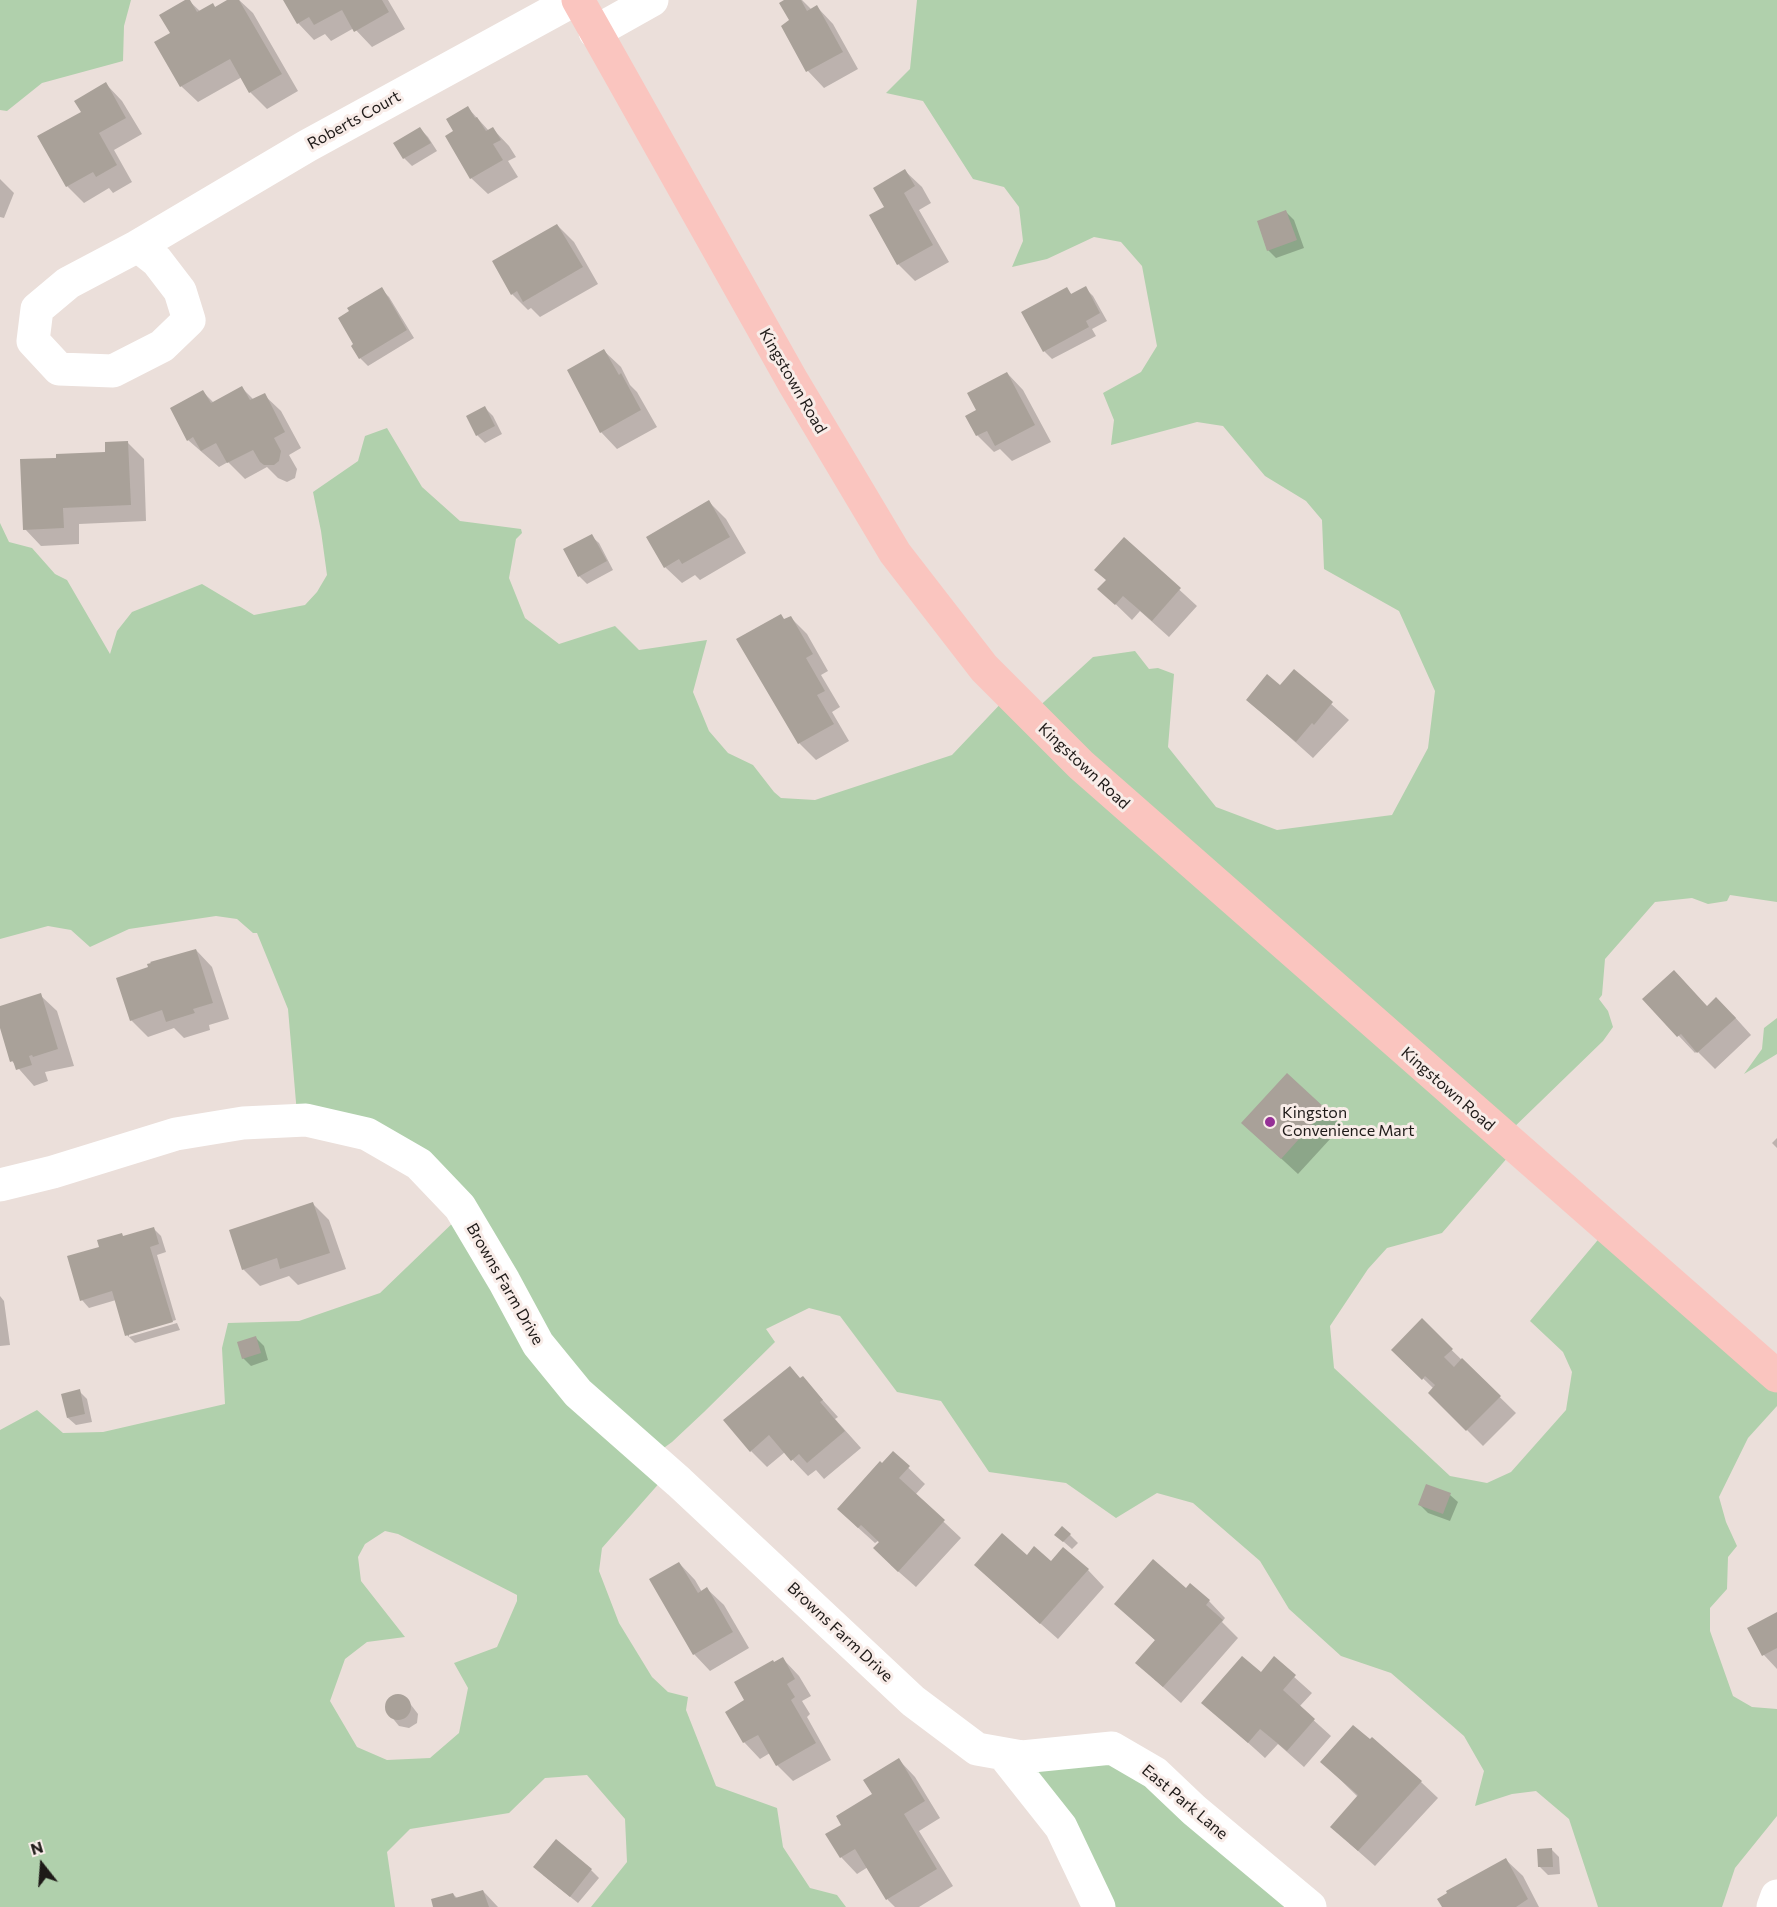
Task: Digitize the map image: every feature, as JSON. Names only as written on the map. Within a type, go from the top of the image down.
[{"type":"main road","name":"Kingstown Road","points":[[576,0],[793,382],[895,554],[984,668],[1106,788],[1777,1376]]},
{"type":"street","name":"Roberts Court","points":[[138,246],[157,261],[180,291],[189,320],[162,346],[113,371],[59,369],[33,341],[37,309],[68,283],[138,246],[307,146],[576,0]]},
{"type":"street","points":[[596,32],[652,0]]},
{"type":"street","name":"Browns Farm Drive","points":[[0,1185],[53,1172],[176,1134],[243,1123],[306,1120],[367,1134],[378,1140],[419,1164],[460,1207],[538,1344],[578,1393],[679,1482],[913,1701],[977,1749],[1004,1755]]},
{"type":"street","name":"East Park Lane","points":[[1004,1755],[1022,1757],[1112,1748],[1155,1773],[1194,1810],[1310,1907]]},
{"type":"street","points":[[1004,1755],[1061,1827],[1099,1907]]},
{"type":"street","points":[[1773,1907],[1777,1896]]},
{"type":"green space","points":[[0,0],[131,0],[124,26],[123,61],[42,83],[7,111],[0,110]]},
{"type":"green space","points":[[917,0],[1777,0],[1777,902],[1730,895],[1727,901],[1708,904],[1692,898],[1655,902],[1605,959],[1602,995],[1599,999],[1608,1011],[1613,1027],[1603,1041],[1507,1134],[1515,1149],[1442,1233],[1387,1248],[1368,1269],[1330,1326],[1334,1368],[1450,1476],[1487,1483],[1511,1472],[1566,1410],[1572,1372],[1563,1352],[1530,1321],[1607,1229],[1777,1373],[1777,1406],[1748,1438],[1719,1497],[1726,1522],[1737,1546],[1728,1557],[1727,1589],[1710,1608],[1710,1631],[1733,1696],[1752,1707],[1777,1709],[1777,1816],[1735,1868],[1722,1907],[1598,1907],[1569,1819],[1536,1791],[1512,1794],[1475,1806],[1484,1771],[1464,1736],[1391,1673],[1341,1656],[1289,1609],[1260,1561],[1193,1503],[1157,1493],[1116,1518],[1066,1483],[989,1472],[941,1401],[897,1392],[840,1316],[809,1308],[766,1329],[775,1342],[672,1442],[650,1458],[662,1480],[602,1548],[599,1571],[619,1623],[652,1677],[668,1692],[688,1697],[686,1710],[716,1786],[777,1808],[783,1847],[810,1888],[837,1895],[846,1907],[591,1907],[627,1862],[625,1819],[587,1775],[545,1778],[509,1813],[410,1829],[387,1852],[395,1907],[0,1907],[0,1430],[37,1410],[63,1433],[103,1432],[225,1404],[222,1348],[228,1323],[299,1321],[380,1293],[461,1215],[419,1162],[297,1114],[288,1009],[257,933],[253,933],[237,919],[216,916],[129,929],[90,947],[71,930],[48,926],[0,939],[0,523],[9,542],[32,548],[55,574],[67,580],[110,654],[117,631],[132,612],[202,584],[254,615],[305,605],[317,592],[327,575],[313,492],[358,461],[365,436],[387,428],[422,487],[460,521],[521,529],[522,533],[516,539],[509,578],[525,618],[559,644],[615,626],[639,650],[707,640],[693,692],[709,731],[728,753],[753,765],[781,798],[815,800],[952,755],[1007,697],[1033,712],[1093,657],[1135,651],[1149,669],[1158,668],[1174,674],[1168,747],[1216,807],[1277,830],[1392,815],[1428,748],[1435,691],[1399,611],[1324,569],[1322,520],[1306,501],[1265,476],[1223,426],[1197,422],[1111,445],[1114,420],[1103,393],[1141,372],[1157,346],[1142,266],[1121,242],[1094,237],[1047,259],[1012,267],[1023,241],[1019,207],[1004,187],[973,179],[923,101],[886,93],[910,69]],"holes":[[[385,1531],[398,1534],[517,1595],[517,1601],[497,1647],[454,1663],[468,1688],[459,1733],[430,1758],[387,1760],[357,1747],[330,1701],[345,1659],[367,1642],[405,1637],[361,1581],[358,1557],[365,1544]]]},
{"type":"green space","points":[[1777,1018],[1777,1054],[1744,1074],[1762,1049],[1764,1028]]},
{"type":"green space","points":[[1112,1748],[1310,1907],[1099,1907],[1022,1757]]},
{"type":"building","points":[[185,0],[190,0],[197,12],[213,3],[215,7],[227,0],[239,0],[282,74],[249,93],[230,59],[180,87],[154,42],[170,33],[159,15]]},
{"type":"building","points":[[283,0],[382,0],[389,12],[354,32],[342,10],[314,25],[309,17],[297,24]]},
{"type":"building","points":[[784,0],[801,0],[807,11],[817,5],[843,52],[806,72],[781,26],[789,20],[779,3]]},
{"type":"building","points":[[106,82],[126,118],[99,133],[117,165],[96,177],[93,172],[66,187],[37,136],[81,112],[74,101]]},
{"type":"building","points":[[468,106],[486,131],[493,127],[501,140],[493,144],[503,160],[470,179],[445,136],[453,131],[446,119]]},
{"type":"building","points":[[420,127],[431,143],[403,159],[393,143]]},
{"type":"building","points":[[905,169],[915,186],[904,193],[933,245],[897,265],[869,215],[884,207],[873,188]]},
{"type":"building","points":[[1286,210],[1297,240],[1267,251],[1257,221]]},
{"type":"building","points":[[557,224],[583,267],[523,302],[517,291],[511,295],[492,261]]},
{"type":"building","points":[[1086,286],[1100,313],[1086,321],[1089,327],[1043,352],[1021,312],[1067,287],[1071,294]]},
{"type":"building","points":[[382,287],[407,330],[359,359],[338,318],[349,311],[347,308]]},
{"type":"building","points":[[604,349],[619,375],[621,373],[641,410],[600,433],[567,370]]},
{"type":"building","points":[[1007,372],[1035,425],[995,446],[987,431],[976,436],[965,416],[976,410],[967,393]]},
{"type":"building","points":[[242,386],[250,400],[265,393],[285,432],[274,438],[281,451],[279,461],[274,465],[264,465],[253,450],[227,463],[216,443],[201,451],[193,437],[187,441],[170,408],[203,390],[211,403]]},
{"type":"building","points":[[485,406],[495,426],[476,436],[466,416]]},
{"type":"building","points":[[128,441],[131,505],[63,508],[64,528],[23,530],[20,459],[56,458],[56,454],[105,452],[105,442]]},
{"type":"building","points":[[709,500],[730,537],[682,564],[679,559],[664,568],[646,537]]},
{"type":"building","points":[[592,534],[607,561],[578,577],[563,549]]},
{"type":"building","points":[[1124,537],[1181,588],[1152,621],[1123,596],[1115,605],[1097,589],[1106,580],[1094,570]]},
{"type":"building","points":[[781,614],[784,619],[791,616],[813,654],[806,658],[825,691],[817,695],[834,724],[798,744],[736,639]]},
{"type":"building","points":[[1294,669],[1333,702],[1296,742],[1246,700],[1267,674],[1280,685]]},
{"type":"building","points":[[196,949],[213,1003],[193,1009],[195,1013],[166,1022],[162,1010],[130,1021],[116,978],[148,967],[147,964],[150,962]]},
{"type":"building","points":[[1674,970],[1707,1006],[1716,997],[1736,1018],[1697,1053],[1681,1034],[1677,1037],[1642,999]]},
{"type":"building","points":[[41,993],[58,1049],[33,1057],[29,1056],[32,1065],[16,1070],[13,1061],[10,1062],[0,1028],[0,1006]]},
{"type":"building","points":[[1287,1073],[1326,1109],[1281,1159],[1241,1123]]},
{"type":"building","points":[[313,1202],[330,1253],[280,1269],[277,1258],[242,1270],[229,1230]]},
{"type":"building","points":[[154,1227],[159,1244],[150,1247],[173,1322],[125,1336],[112,1291],[80,1301],[67,1256],[99,1247],[97,1240],[122,1233],[123,1236]]},
{"type":"building","points":[[1422,1318],[1453,1349],[1444,1357],[1454,1367],[1462,1358],[1501,1396],[1466,1431],[1428,1393],[1435,1385],[1425,1376],[1422,1380],[1391,1350]]},
{"type":"building","points":[[256,1336],[261,1353],[242,1359],[237,1342]]},
{"type":"building","points":[[790,1366],[800,1378],[803,1376],[823,1400],[820,1402],[845,1431],[807,1463],[799,1454],[791,1461],[769,1435],[750,1452],[723,1420]]},
{"type":"building","points":[[80,1389],[85,1414],[67,1418],[61,1394]]},
{"type":"building","points":[[893,1451],[910,1466],[899,1478],[945,1520],[898,1572],[873,1548],[879,1542],[861,1525],[858,1528],[837,1509],[880,1461],[882,1463]]},
{"type":"building","points":[[1426,1484],[1451,1493],[1443,1514],[1418,1505]]},
{"type":"building","points":[[1062,1526],[1071,1534],[1063,1542],[1054,1535]]},
{"type":"building","points":[[1002,1533],[1027,1555],[1034,1546],[1051,1561],[1063,1547],[1089,1569],[1040,1624],[974,1565]]},
{"type":"building","points":[[1153,1559],[1186,1588],[1190,1583],[1210,1600],[1206,1605],[1223,1620],[1163,1687],[1135,1663],[1155,1640],[1114,1604]]},
{"type":"building","points":[[679,1562],[698,1593],[707,1587],[733,1632],[693,1655],[649,1579]]},
{"type":"building","points":[[1777,1612],[1777,1648],[1762,1656],[1747,1628]]},
{"type":"building","points":[[1242,1656],[1261,1672],[1274,1656],[1296,1675],[1283,1690],[1315,1719],[1287,1751],[1260,1729],[1248,1743],[1201,1703]]},
{"type":"building","points":[[783,1657],[795,1679],[787,1684],[795,1697],[791,1700],[816,1743],[776,1766],[758,1735],[743,1743],[725,1712],[744,1700],[734,1682],[773,1660],[774,1662]]},
{"type":"building","points":[[398,1694],[407,1698],[411,1707],[407,1716],[398,1720],[389,1716],[385,1707],[389,1698]]},
{"type":"building","points":[[1353,1725],[1370,1739],[1372,1737],[1422,1781],[1358,1851],[1330,1827],[1358,1795],[1320,1762]]},
{"type":"building","points":[[899,1758],[925,1801],[904,1814],[937,1869],[886,1900],[855,1849],[840,1858],[825,1834],[841,1825],[836,1816],[872,1794],[863,1780]]},
{"type":"building","points":[[556,1839],[592,1869],[570,1897],[533,1867]]},
{"type":"building","points":[[1552,1848],[1553,1867],[1538,1867],[1537,1849]]},
{"type":"building","points":[[1506,1858],[1528,1899],[1516,1907],[1442,1907],[1437,1899],[1447,1893],[1446,1891]]},
{"type":"building","points":[[483,1890],[489,1907],[433,1907],[431,1899],[453,1893],[455,1898]]},
{"type":"place","name":"Kingston Convenience Mart","points":[[1270,1122]]}]
